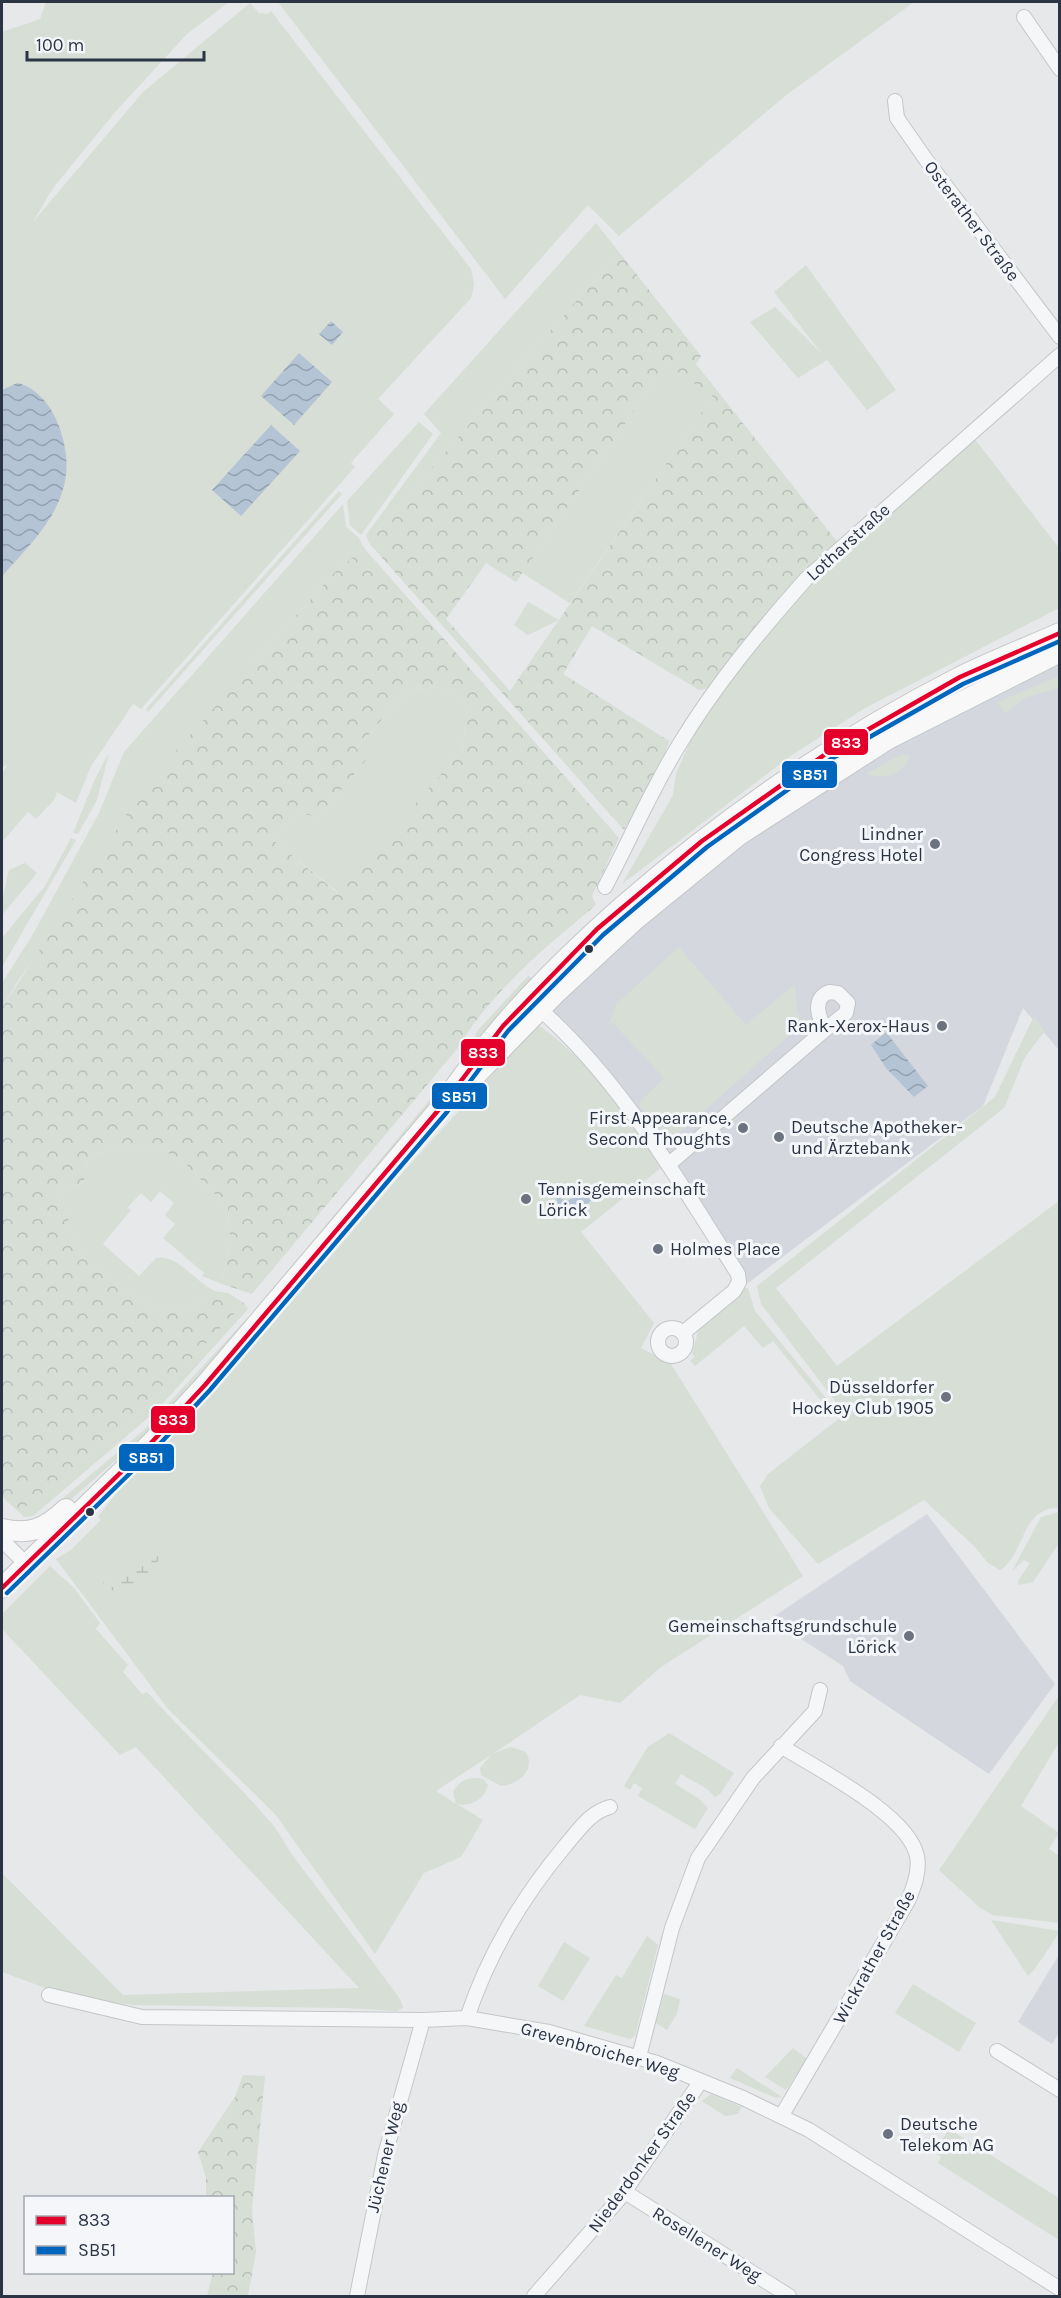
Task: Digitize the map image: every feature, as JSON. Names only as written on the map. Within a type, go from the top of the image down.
[{"type":"main road","points":[[533,1003],[574,949],[677,859],[774,788],[879,721],[962,677],[1059,633]]},
{"type":"main road","points":[[2,1587],[112,1481],[205,1385],[441,1107],[469,1065],[533,1003],[739,836],[888,739],[1059,652]]},
{"type":"main road","points":[[1008,676],[1032,675],[1059,664]]},
{"type":"main road","points":[[2,1529],[27,1532],[42,1528],[94,1483],[112,1481]]},
{"type":"street","points":[[1024,17],[1059,69]]},
{"type":"street","name":"Osterather Straße","points":[[896,101],[897,118],[1059,337]]},
{"type":"street","name":"Lotharstraße","points":[[605,886],[677,747],[708,699],[771,619],[806,579],[1059,355]]},
{"type":"street","points":[[533,1003],[617,1092],[668,1165],[739,1276],[734,1291],[683,1334]]},
{"type":"street","points":[[668,1165],[826,1029]]},
{"type":"street","points":[[2,1540],[26,1564]]},
{"type":"street","points":[[639,2057],[672,1928],[698,1858],[753,1778],[815,1711],[820,1690]]},
{"type":"street","name":"Wickrather Straße","points":[[781,1746],[889,1815],[905,1830],[913,1844],[917,1867],[908,1901],[782,2115]]},
{"type":"street","points":[[467,2018],[480,1978],[526,1894],[590,1816],[610,1807]]},
{"type":"street","name":"Grevenbroicher Weg","points":[[49,1995],[142,2017],[423,2020],[467,2018],[549,2032],[639,2057],[782,2115],[878,2172],[1059,2289]]},
{"type":"street","name":"Jüchener Weg","points":[[357,2296],[384,2155],[423,2020]]},
{"type":"street","points":[[997,2051],[1059,2090]]},
{"type":"street","name":"Niederdonker Straße","points":[[534,2296],[625,2192],[701,2081]]},
{"type":"street","name":"Rosellener Weg","points":[[625,2192],[789,2296]]},
{"type":"shaded area","points":[[1059,665],[1059,1050],[1023,1008],[983,1106],[748,1283],[669,1162],[554,1020],[554,1000],[740,840],[969,700]]},
{"type":"shaded area","name":"Gemeinschaftsgrundschule Lörick","points":[[927,1514],[1055,1684],[989,1774],[850,1681],[843,1666],[770,1619]]},
{"type":"shaded area","points":[[1059,1955],[1059,2033],[1052,2044],[1018,2022]]},
{"type":"green space","points":[[46,2],[229,2],[187,34],[116,111],[53,188],[33,222],[143,92],[250,3],[259,13],[267,14],[271,11],[471,269],[474,285],[471,298],[378,399],[394,414],[351,463],[355,467],[141,709],[133,704],[91,766],[76,803],[57,792],[55,799],[36,819],[28,812],[2,842],[2,775],[7,765],[2,767],[2,32],[40,19]]},
{"type":"green space","points":[[278,2],[914,2],[785,96],[619,236],[588,205],[505,299]]},
{"type":"green space","points":[[596,223],[619,252],[379,528],[369,543],[366,535],[441,433],[424,414]]},
{"type":"green space","points":[[619,252],[701,356],[696,364],[839,544],[715,687],[699,690],[592,626],[563,674],[669,741],[662,765],[624,830],[369,543],[379,528]],"holes":[[[666,364],[713,396],[510,691],[446,619],[486,563],[516,582]]]},
{"type":"green space","points":[[806,265],[896,390],[867,410],[827,360],[798,378],[750,322],[775,307],[822,354],[774,292]]},
{"type":"green space","points":[[666,364],[714,395],[570,603],[522,573]]},
{"type":"green space","points":[[419,422],[433,434],[361,535],[350,525],[347,501]]},
{"type":"green space","points":[[971,434],[1059,548],[1059,608],[865,708],[792,755],[622,884],[673,795],[676,774],[705,707],[818,571]]},
{"type":"green space","points":[[339,491],[342,494],[148,712],[146,709]]},
{"type":"green space","points":[[343,504],[346,527],[359,538],[364,548],[334,573],[254,663],[19,979],[2,1008],[2,983],[32,936],[99,813],[124,752]]},
{"type":"green space","points":[[364,548],[619,838],[592,896],[596,905],[502,989],[457,1049],[252,1294],[222,1284],[230,1240],[228,1208],[181,1159],[152,1146],[96,1153],[85,1159],[90,1171],[81,1184],[65,1187],[61,1194],[77,1247],[92,1266],[118,1287],[160,1309],[176,1311],[200,1302],[215,1291],[228,1293],[244,1303],[145,1409],[19,1512],[2,1497],[2,1008],[144,787],[334,573]],"holes":[[[436,687],[455,694],[467,710],[463,749],[338,893],[273,840],[300,813],[318,817],[367,759],[356,748],[408,691]]]},
{"type":"green space","points":[[528,602],[559,620],[528,635],[514,625]]},
{"type":"green space","points":[[1059,676],[1059,688],[1025,698],[1005,714],[997,702]]},
{"type":"green space","points":[[436,687],[455,694],[467,710],[463,749],[339,893],[273,840],[300,813],[318,817],[366,760],[355,749],[408,691]]},
{"type":"green space","points":[[109,753],[97,800],[78,834],[73,833],[95,779]]},
{"type":"green space","points":[[900,755],[910,755],[898,772],[880,777],[866,774]]},
{"type":"green space","points":[[71,838],[76,840],[2,967],[2,938],[45,886]]},
{"type":"green space","points":[[25,863],[37,873],[2,915],[2,901],[9,870]]},
{"type":"green space","points":[[679,947],[746,1025],[795,984],[797,1011],[803,1023],[684,1129],[674,1135],[663,1137],[638,1103],[664,1078],[612,1022],[608,1027],[616,1004]]},
{"type":"green space","points":[[528,976],[534,979],[270,1297],[263,1301],[466,1056],[478,1030]]},
{"type":"green space","name":"Düsseldorfer Hockey Club 1905","points":[[1034,1016],[1045,1031],[1025,1057],[1004,1108],[776,1288],[837,1366],[1059,1201],[1059,1508],[1046,1510],[1037,1515],[1030,1523],[1015,1553],[1000,1570],[988,1563],[975,1547],[924,1500],[818,1564],[769,1508],[760,1486],[768,1474],[845,1414],[761,1304],[757,1286],[995,1097]]},
{"type":"green space","points":[[540,1026],[576,1057],[607,1091],[662,1167],[581,1232],[654,1323],[641,1348],[671,1364],[803,1576],[661,1667],[620,1703],[580,1695],[494,1753],[511,1747],[526,1752],[529,1765],[519,1780],[501,1786],[481,1775],[480,1768],[491,1755],[436,1791],[456,1804],[453,1791],[460,1784],[470,1778],[483,1779],[488,1785],[480,1798],[472,1803],[457,1804],[483,1820],[461,1857],[424,1873],[375,1954],[275,1814],[168,1709],[56,1559],[72,1549],[101,1520],[98,1517],[120,1488],[216,1390],[404,1171],[533,1030]],"holes":[[[162,1556],[103,1588],[103,1580]]]},
{"type":"green space","points":[[152,1146],[181,1159],[228,1208],[230,1240],[222,1284],[202,1276],[204,1273],[163,1238],[175,1224],[165,1215],[174,1203],[160,1191],[151,1202],[141,1193],[128,1207],[131,1210],[103,1244],[139,1276],[156,1258],[164,1258],[179,1264],[215,1291],[194,1305],[176,1311],[160,1309],[147,1304],[118,1287],[92,1266],[77,1247],[61,1194],[65,1187],[82,1184],[88,1165],[84,1159],[96,1153]]},
{"type":"green space","points":[[743,1288],[748,1288],[755,1311],[835,1409],[831,1413],[773,1341],[763,1348],[744,1326],[695,1366],[690,1361],[695,1357],[692,1353],[700,1325]]},
{"type":"green space","points":[[244,1303],[248,1309],[156,1411],[33,1516],[24,1517],[19,1512],[145,1409]]},
{"type":"green space","points":[[248,1317],[248,1323],[147,1433],[52,1516],[31,1525],[144,1430]]},
{"type":"green space","points":[[1059,1512],[1059,1543],[1033,1582],[1018,1585],[1018,1581],[1030,1563],[1024,1560],[1012,1571],[1041,1517]]},
{"type":"green space","points":[[163,1554],[146,1574],[127,1586],[110,1591],[103,1588],[103,1580]]},
{"type":"green space","points":[[50,1566],[74,1588],[100,1623],[96,1629],[128,1665],[123,1672],[142,1694],[147,1692],[273,1825],[293,1856],[400,1999],[403,2008],[397,2011],[133,2005],[70,1997],[2,1972],[2,1873],[123,1995],[359,1988],[136,1747],[120,1755],[2,1629],[2,1614]]},
{"type":"green space","points":[[1059,1696],[1059,1742],[1021,1806],[1059,1833],[1049,1849],[1059,1856],[1059,1923],[992,1915],[979,1907],[939,1870]]},
{"type":"green space","points":[[669,1733],[734,1773],[720,1794],[715,1797],[707,1789],[681,1774],[675,1784],[698,1798],[708,1808],[695,1829],[638,1796],[642,1788],[634,1783],[630,1790],[624,1786],[647,1748]]},
{"type":"green space","points":[[991,1920],[1059,1931],[1059,1933],[1028,1976]]},
{"type":"green space","points":[[647,1936],[658,1945],[635,2036],[630,2039],[584,2026],[616,1975],[622,1978]]},
{"type":"green space","points":[[564,1942],[590,1958],[563,2001],[538,1986]]},
{"type":"green space","points":[[913,1984],[976,2023],[959,2052],[895,2013]]},
{"type":"green space","points":[[664,1994],[680,1999],[677,2014],[667,2030],[656,2023]]},
{"type":"green space","points":[[793,2048],[807,2059],[786,2090],[765,2077]]},
{"type":"green space","points":[[737,2068],[782,2097],[776,2098],[730,2078]]},
{"type":"green space","points":[[243,2075],[265,2076],[252,2211],[256,2252],[248,2296],[207,2296],[213,2274],[234,2274],[234,2196],[206,2196],[206,2178],[198,2152],[235,2097]]},
{"type":"green space","points":[[711,2094],[742,2107],[738,2114],[725,2116],[702,2101]]},
{"type":"green space","points":[[949,2129],[1059,2198],[1059,2240],[938,2163],[941,2157],[934,2152]]},
{"type":"water","points":[[331,321],[343,332],[332,345],[319,334]]},
{"type":"water","points":[[299,353],[332,382],[294,425],[261,396]]},
{"type":"water","points":[[17,383],[35,391],[53,413],[64,444],[67,466],[64,486],[47,523],[2,576],[2,390]]},
{"type":"water","points":[[271,425],[300,451],[241,516],[212,490]]},
{"type":"water","points":[[886,1032],[928,1086],[914,1097],[886,1068],[871,1045]]},
{"type":"water","points":[[559,1187],[560,1198],[566,1201],[573,1198],[594,1197],[585,1207],[569,1215],[558,1204],[554,1192]]},
{"type":"transit line","name":"833","points":[[2,1588],[151,1443],[205,1385],[441,1107],[503,1026],[597,929],[702,841],[827,753],[960,677],[1060,633]]},
{"type":"transit line","name":"SB51","points":[[7,1593],[156,1448],[210,1390],[447,1112],[508,1031],[603,935],[707,847],[831,759],[963,684],[1060,641]]},
{"type":"place","name":"Lindner Congress Hotel","points":[[935,844]]},
{"type":"place","name":"Rank-Xerox-Haus","points":[[942,1026]]},
{"type":"place","name":"First Appearance, Second Thoughts","points":[[743,1128]]},
{"type":"place","name":"Deutsche Apotheker- und Ärztebank","points":[[779,1137]]},
{"type":"place","name":"Tennisgemeinschaft Lörick","points":[[526,1199]]},
{"type":"place","name":"Holmes Place","points":[[658,1249]]},
{"type":"place","name":"Düsseldorfer Hockey Club 1905","points":[[946,1397]]},
{"type":"place","name":"Gemeinschaftsgrundschule Lörick","points":[[909,1636]]},
{"type":"place","name":"Deutsche Telekom AG","points":[[888,2134]]}]
